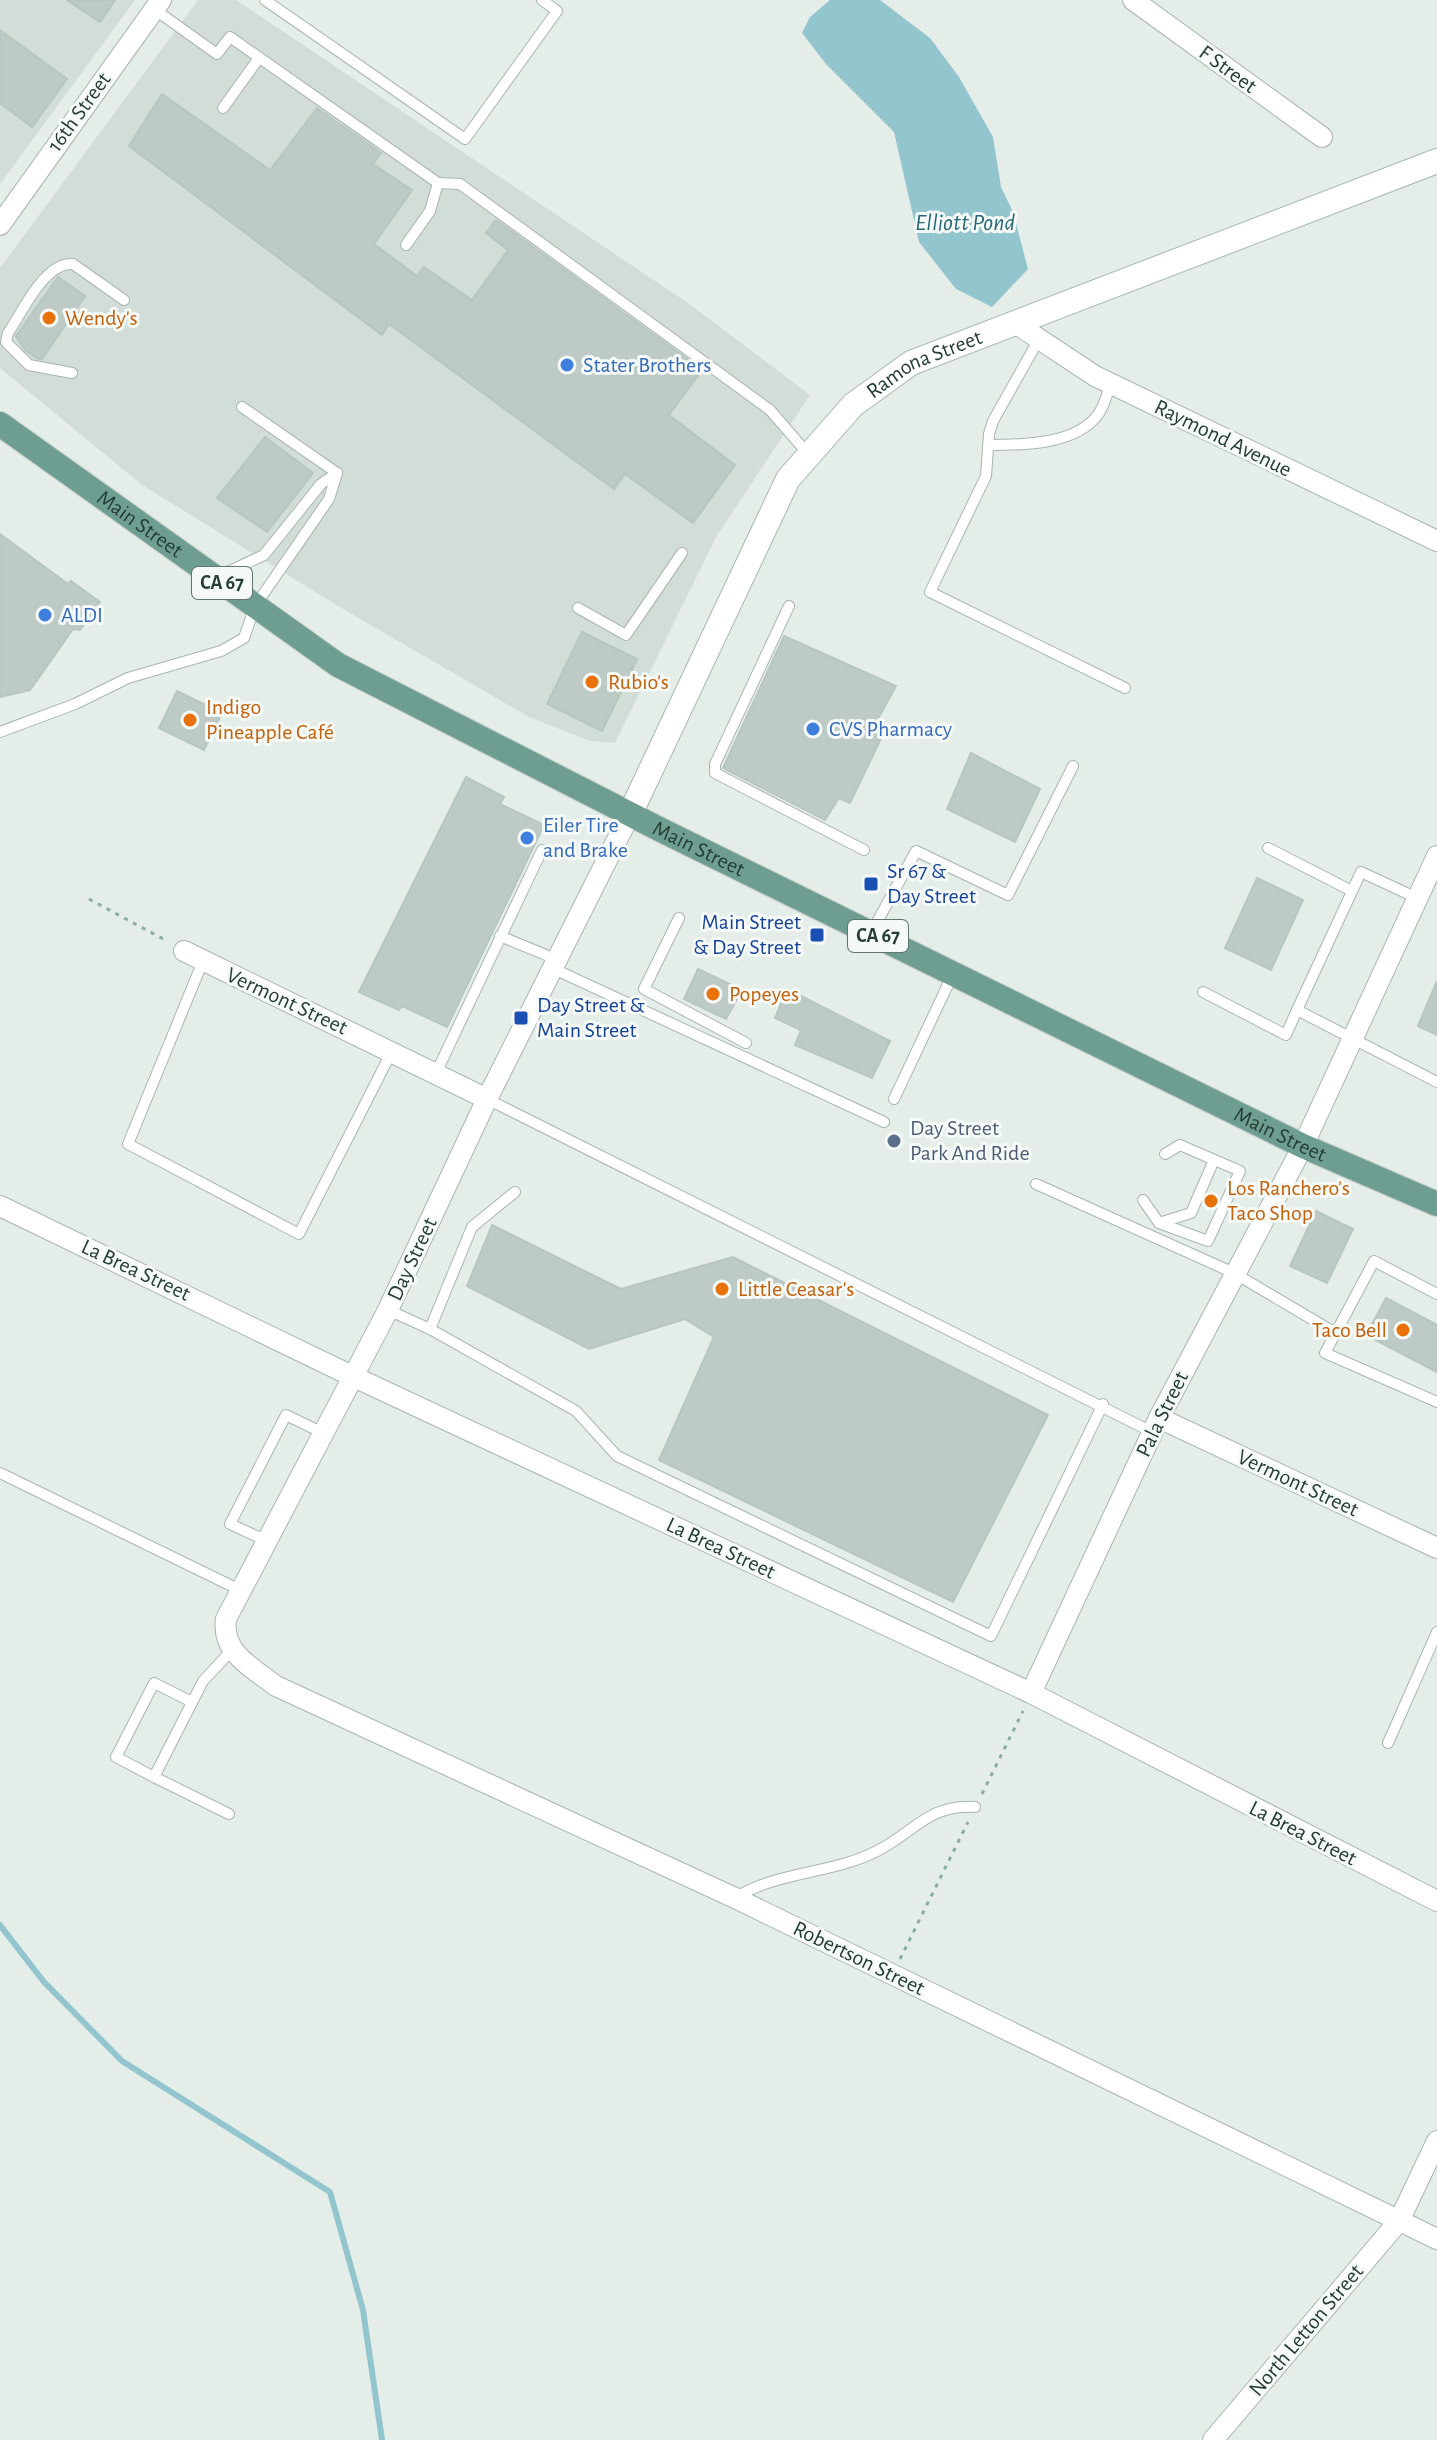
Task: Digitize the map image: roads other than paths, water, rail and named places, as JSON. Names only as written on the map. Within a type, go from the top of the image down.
[{"type":"main road","name":"Ramona Street","points":[[630,814],[781,492],[853,405],[911,363],[1437,161]]},
{"type":"main road","name":"Main Street","points":[[0,424],[338,665],[630,814],[1303,1146],[1437,1204]]},
{"type":"street","name":"F Street","points":[[1133,0],[1322,137]]},
{"type":"street","name":"16th Street","points":[[0,225],[158,5]]},
{"type":"street","name":"Raymond Avenue","points":[[1015,323],[1111,384],[1437,541]]},
{"type":"street","name":"Day Street","points":[[232,1650],[224,1630],[240,1590],[388,1310],[487,1099],[557,965],[630,814]]},
{"type":"street","name":"Pala Street","points":[[1031,1693],[1156,1425],[1303,1146],[1436,862]]},
{"type":"street","name":"Vermont Street","points":[[184,951],[487,1099]]},
{"type":"street","name":"La Brea Street","points":[[0,1206],[352,1376],[1031,1693],[1437,1901]]},
{"type":"street","name":"Vermont Street","points":[[1156,1425],[1437,1548]]},
{"type":"street","name":"Robertson Street","points":[[232,1650],[276,1686],[735,1898],[1437,2239]]},
{"type":"street","name":"North Letton Street","points":[[1213,2440],[1399,2221],[1437,2141]]},
{"type":"lane","points":[[265,0],[465,139],[557,11],[542,0]]},
{"type":"lane","points":[[158,5],[217,54],[230,37],[438,183],[460,184],[770,410],[809,455]]},
{"type":"lane","points":[[223,108],[259,58]]},
{"type":"lane","points":[[406,245],[430,211],[438,183]]},
{"type":"lane","points":[[72,373],[29,365],[6,342],[8,333],[51,271],[64,263],[73,264],[124,300]]},
{"type":"lane","points":[[1039,339],[993,421],[986,476],[930,592],[1125,688]]},
{"type":"lane","points":[[989,445],[1013,445],[1069,435],[1087,425],[1099,413],[1111,384]]},
{"type":"lane","points":[[242,407],[337,473]]},
{"type":"lane","points":[[215,578],[264,555],[321,484],[337,473]]},
{"type":"lane","points":[[0,732],[75,704],[128,678],[221,651],[244,638],[255,606],[329,499],[337,473]]},
{"type":"lane","points":[[578,608],[626,635],[682,553]]},
{"type":"lane","points":[[789,606],[715,764],[715,773],[864,850]]},
{"type":"lane","points":[[871,933],[916,851],[1008,895],[1073,766]]},
{"type":"lane","points":[[1268,848],[1352,891]]},
{"type":"lane","points":[[436,1073],[542,850]]},
{"type":"lane","points":[[1203,992],[1286,1035],[1361,872],[1417,898]]},
{"type":"lane","points":[[679,918],[644,989],[746,1043]]},
{"type":"lane","points":[[500,936],[884,1122]]},
{"type":"lane","points":[[203,961],[128,1144],[299,1234],[392,1051]]},
{"type":"lane","points":[[894,1099],[954,973]]},
{"type":"lane","points":[[1297,1010],[1437,1082]]},
{"type":"lane","points":[[487,1099],[1103,1404],[1156,1425]]},
{"type":"lane","points":[[1143,1200],[1159,1223],[1208,1241],[1240,1171],[1180,1145],[1165,1154]]},
{"type":"lane","points":[[1159,1223],[1191,1213],[1214,1160]]},
{"type":"lane","points":[[1036,1184],[1234,1273],[1337,1334]]},
{"type":"lane","points":[[430,1329],[472,1227],[515,1192]]},
{"type":"lane","points":[[1437,1294],[1374,1261],[1325,1353],[1437,1402]]},
{"type":"lane","points":[[388,1310],[430,1329],[576,1411],[617,1456],[991,1636],[1103,1404]]},
{"type":"lane","points":[[267,1541],[230,1524],[286,1415],[321,1432]]},
{"type":"lane","points":[[0,1473],[240,1590]]},
{"type":"lane","points":[[1388,1743],[1437,1632]]},
{"type":"lane","points":[[154,1777],[203,1681],[232,1650]]},
{"type":"lane","points":[[192,1702],[154,1683],[116,1757],[229,1814]]},
{"type":"lane","points":[[735,1898],[773,1882],[877,1851],[931,1813],[948,1807],[975,1807]]},
{"type":"water","name":"Elliott Pond","points":[[830,0],[880,0],[930,38],[959,77],[993,137],[1001,187],[1013,212],[1028,269],[992,307],[956,289],[919,242],[894,132],[826,64],[802,33],[810,17]]},
{"type":"waterway","points":[[0,1925],[44,1982],[122,2061],[330,2192],[363,2310],[382,2440]]},
{"type":"place","name":"Wendy's","points":[[49,318]]},
{"type":"place","name":"Stater Brothers","points":[[567,365]]},
{"type":"place","name":"ALDI","points":[[45,615]]},
{"type":"place","name":"Rubio's","points":[[592,682]]},
{"type":"place","name":"Indigo Pineapple Café","points":[[190,720]]},
{"type":"place","name":"CVS Pharmacy","points":[[813,729]]},
{"type":"place","name":"Eiler Tire and Brake","points":[[527,838]]},
{"type":"place","name":"Sr 67 & Day Street","points":[[871,884]]},
{"type":"place","name":"Main Street & Day Street","points":[[817,935]]},
{"type":"place","name":"Popeyes","points":[[713,994]]},
{"type":"place","name":"Day Street & Main Street","points":[[521,1018]]},
{"type":"place","name":"Day Street Park And Ride","points":[[894,1141]]},
{"type":"place","name":"Los Ranchero's Taco Shop","points":[[1211,1201]]},
{"type":"place","name":"Little Ceasar's","points":[[722,1289]]},
{"type":"place","name":"Taco Bell","points":[[1403,1330]]}]
